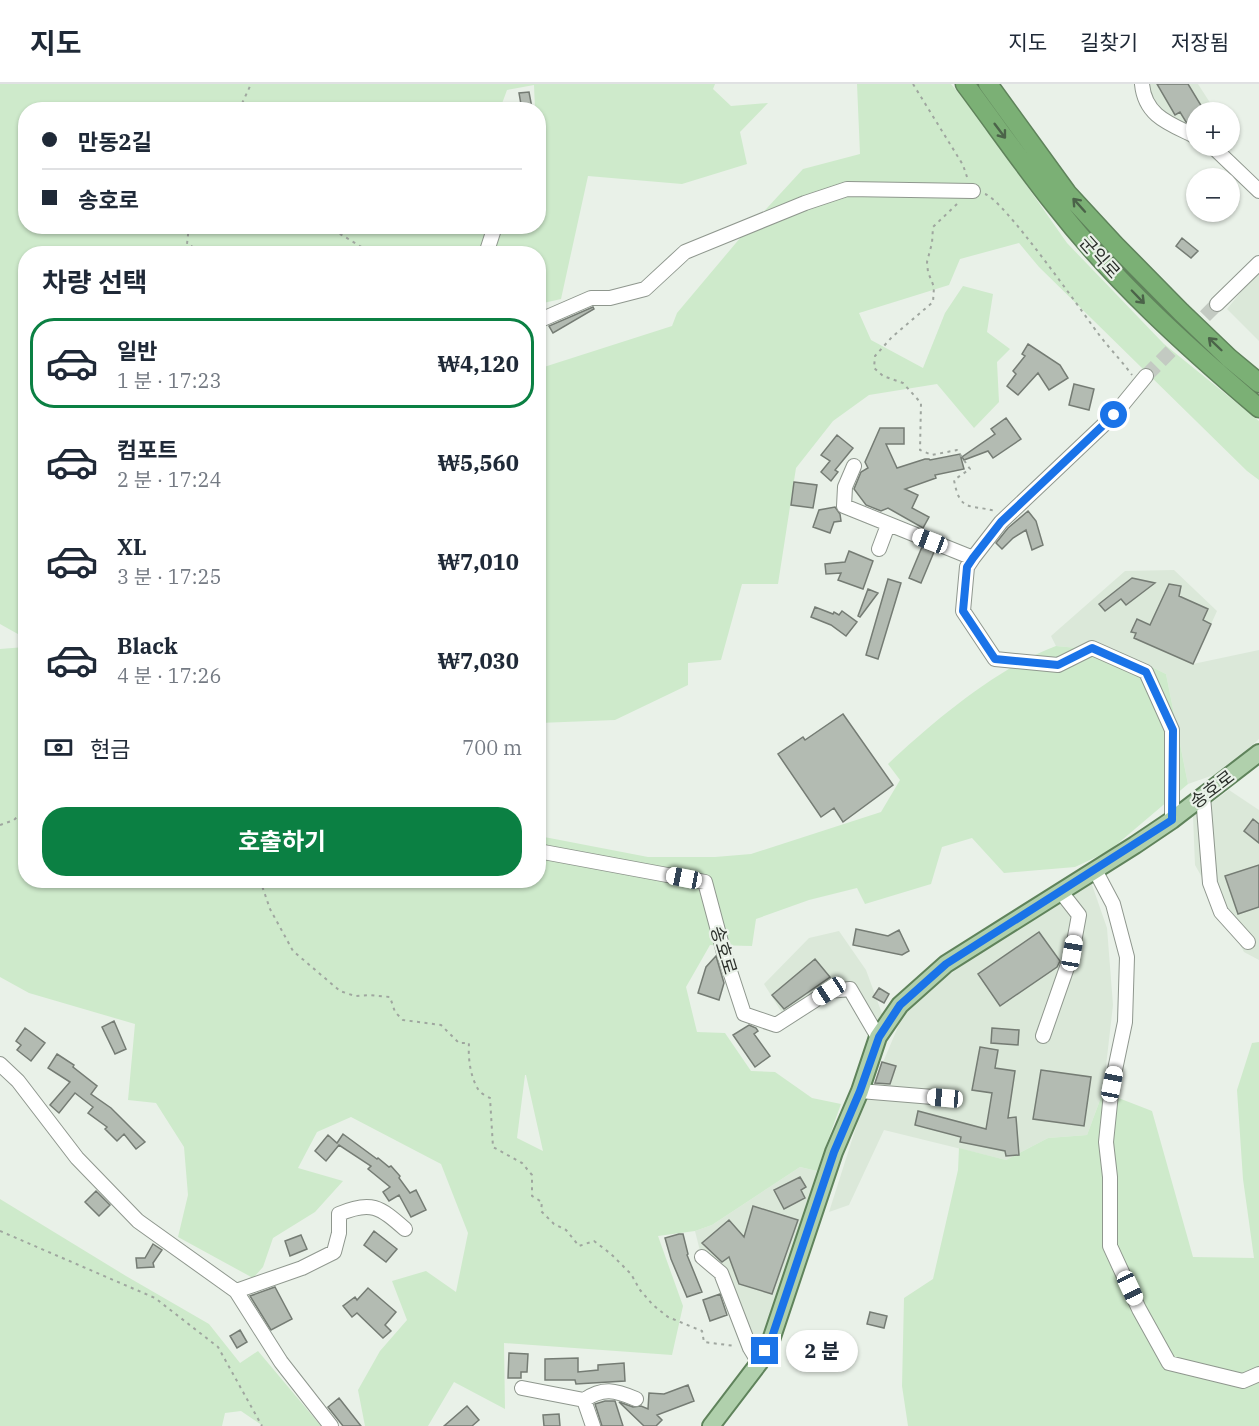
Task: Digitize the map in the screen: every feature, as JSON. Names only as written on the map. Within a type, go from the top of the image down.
[{"type":"highway","name":"군익로","points":[[965,84],[1055,206],[1104,262],[1157,316],[1259,408]]},
{"type":"highway","name":"군익로","points":[[988,84],[1075,202],[1173,303],[1229,358],[1259,383]]},
{"type":"main road","name":"송호로","points":[[711,1426],[754,1355],[771,1340],[834,1152],[860,1091],[879,1037],[900,1005],[946,964],[1172,820],[1259,753]]},
{"type":"street","points":[[1142,84],[1143,96],[1155,116],[1186,132]]},
{"type":"street","points":[[1222,156],[1259,191]]},
{"type":"street","points":[[546,318],[591,298],[610,298],[645,289],[685,252],[805,203],[848,189],[973,191]]},
{"type":"street","points":[[1217,304],[1259,263]]},
{"type":"street","points":[[1143,380],[1114,415],[1001,522],[967,567],[963,611],[995,659],[1058,665],[1092,648],[1146,672],[1173,730],[1172,820]]},
{"type":"street","points":[[854,466],[844,487],[844,506],[973,558]]},
{"type":"street","points":[[879,549],[888,525]]},
{"type":"street","points":[[1203,796],[1210,883],[1221,912],[1248,942]]},
{"type":"street","name":"송호로","points":[[546,852],[705,882],[724,953],[744,1014],[776,1025],[829,991],[850,989],[879,1037]]},
{"type":"street","points":[[1095,870],[1113,904],[1127,957],[1125,1022],[1112,1084],[1106,1142],[1110,1177],[1110,1246],[1139,1309],[1169,1363],[1243,1381],[1259,1374]]},
{"type":"street","points":[[1043,1036],[1072,953],[1079,915],[1061,892]]},
{"type":"street","points":[[0,1064],[18,1082],[77,1158],[138,1221],[236,1291],[281,1362],[331,1426]]},
{"type":"street","points":[[860,1091],[945,1098]]},
{"type":"street","points":[[236,1291],[302,1268],[334,1252],[339,1233],[339,1214],[357,1207],[369,1206],[386,1212],[405,1228]]},
{"type":"street","points":[[702,1257],[721,1273],[754,1355]]},
{"type":"street","points":[[522,1388],[584,1400],[596,1392],[619,1392],[636,1399]]},
{"type":"street","points":[[584,1400],[593,1426]]},
{"type":"path","points":[[243,102],[251,84]]},
{"type":"path","points":[[913,84],[963,165],[973,191]]},
{"type":"path","points":[[973,191],[991,196],[1011,218],[1100,335],[1143,380]]},
{"type":"path","points":[[973,191],[933,227],[927,262],[934,287],[933,302],[892,336],[875,356],[874,368],[883,376],[903,383],[921,403],[920,450],[932,455],[957,450],[970,469],[954,480],[957,496],[968,507],[995,511],[1001,522]]},
{"type":"path","points":[[340,234],[360,246]]},
{"type":"path","points":[[0,825],[18,816]]},
{"type":"path","points":[[263,888],[270,909],[292,951],[340,992],[355,996],[390,997],[395,1012],[403,1020],[441,1025],[459,1043],[469,1043],[468,1056],[478,1090],[490,1098],[493,1147],[522,1163],[532,1175],[532,1196],[542,1202],[541,1211],[555,1224],[566,1230],[579,1246],[594,1241],[611,1254],[631,1274],[640,1290],[653,1305],[668,1317],[702,1331],[704,1342],[754,1355]]},
{"type":"path","points":[[0,1231],[155,1298],[218,1347],[262,1426]]},
{"type":"shaded area","points":[[1147,84],[1198,84],[1210,102],[1186,102],[1186,141],[1145,111]]},
{"type":"shaded area","points":[[1259,270],[1259,341],[1227,309]]},
{"type":"shaded area","points":[[1174,570],[1217,611],[1193,664],[1259,650],[1259,739],[1222,772],[1188,784],[1166,674],[1121,652],[1056,646],[1051,636],[1125,571]]},
{"type":"shaded area","points":[[1229,790],[1259,810],[1259,960],[1244,952],[1195,865],[1193,816]]},
{"type":"shaded area","points":[[1090,879],[1107,928],[1113,1005],[1103,1092],[1087,1135],[1048,1138],[1006,1160],[884,1130],[849,1205],[829,1212],[858,1121],[906,1008],[974,956]]},
{"type":"shaded area","points":[[839,931],[866,970],[884,1019],[871,1039],[840,983],[789,1024],[764,984],[809,938]]},
{"type":"shaded area","points":[[800,1167],[817,1171],[760,1346],[753,1345],[726,1271],[700,1251],[695,1231],[712,1225]]},
{"type":"green space","points":[[0,84],[715,84],[713,89],[731,106],[768,103],[740,132],[747,164],[682,184],[588,176],[561,299],[546,302],[546,246],[18,246],[18,634],[0,624]]},
{"type":"green space","points":[[857,84],[951,84],[980,119],[1067,243],[1164,344],[1259,421],[1259,480],[1247,471],[1039,267],[1019,243],[960,259],[949,285],[859,313],[871,340],[923,368],[945,313],[963,286],[993,294],[987,332],[1010,349],[997,362],[999,402],[974,428],[937,384],[869,395],[833,421],[796,468],[778,584],[742,584],[721,660],[688,663],[688,685],[615,720],[546,723],[546,366],[672,326],[677,313],[746,231],[803,169],[860,154]]},
{"type":"green space","points":[[1056,646],[1121,652],[1166,674],[1188,784],[1109,851],[1075,867],[1004,873],[972,838],[942,847],[931,884],[865,904],[857,888],[809,900],[756,919],[752,946],[710,945],[686,987],[697,1032],[725,1033],[751,1071],[775,1072],[812,1098],[841,1104],[817,1171],[800,1167],[712,1225],[695,1231],[658,1236],[683,1306],[672,1355],[504,1343],[505,1409],[454,1382],[428,1426],[365,1426],[358,1390],[380,1351],[407,1320],[392,1281],[426,1271],[456,1292],[468,1233],[441,1164],[351,1117],[317,1132],[298,1168],[343,1181],[315,1212],[273,1238],[263,1267],[253,1278],[178,1237],[188,1195],[184,1147],[156,1103],[128,1100],[135,1024],[29,993],[0,977],[0,649],[18,648],[18,888],[546,888],[546,837],[648,857],[715,857],[751,854],[881,812],[900,780],[888,764],[967,697],[1011,668]],"holes":[[[525,1075],[526,1075],[543,1151],[517,1138]]]},
{"type":"green space","points":[[1259,1042],[1259,1426],[908,1426],[902,1386],[904,1298],[933,1279],[958,1170],[959,1148],[1006,1160],[1048,1138],[1087,1135],[1103,1092],[1152,1111],[1193,1257],[1254,1258],[1243,1179],[1237,1090],[1252,1043]]},
{"type":"green space","points":[[0,1199],[209,1324],[240,1363],[258,1351],[321,1426],[263,1426],[241,1411],[225,1413],[222,1426],[0,1426]]},
{"type":"building","points":[[1157,84],[1188,84],[1199,102],[1186,102],[1186,122],[1180,112],[1175,115]]},
{"type":"building","points":[[529,92],[531,102],[521,102],[519,93]]},
{"type":"building","points":[[1182,238],[1198,251],[1191,258],[1176,246]]},
{"type":"building","points":[[593,307],[594,309],[553,333],[549,326]]},
{"type":"building","points":[[1028,344],[1060,365],[1068,378],[1049,390],[1038,373],[1018,395],[1007,386],[1016,374],[1013,371],[1025,356],[1022,354]]},
{"type":"building","points":[[1074,384],[1094,389],[1089,410],[1069,405]]},
{"type":"building","points":[[1006,418],[1021,439],[993,458],[988,451],[964,460],[962,457],[995,434],[991,429]]},
{"type":"building","points":[[880,428],[904,428],[904,444],[886,444],[897,468],[925,459],[960,454],[964,469],[935,475],[936,478],[905,489],[918,495],[912,508],[929,517],[923,528],[888,508],[881,511],[866,505],[854,489],[861,472],[868,468],[865,462]]},
{"type":"building","points":[[837,435],[853,448],[835,470],[838,472],[831,481],[821,472],[830,461],[821,455]]},
{"type":"building","points":[[794,482],[817,485],[813,508],[791,505]]},
{"type":"building","points":[[835,507],[840,514],[841,521],[834,522],[830,533],[813,527],[819,510]]},
{"type":"building","points":[[1028,511],[1036,521],[1043,545],[1032,550],[1026,530],[1002,549],[996,543],[1008,528]]},
{"type":"building","points":[[922,547],[934,552],[921,583],[909,578]]},
{"type":"building","points":[[849,551],[873,561],[863,589],[838,580],[841,573],[826,574],[825,564],[845,562]]},
{"type":"building","points":[[1132,578],[1155,583],[1126,605],[1121,599],[1105,611],[1099,604]]},
{"type":"building","points":[[888,579],[901,583],[878,659],[866,655]]},
{"type":"building","points":[[1169,584],[1181,586],[1179,596],[1208,609],[1203,620],[1211,624],[1193,664],[1134,638],[1136,633],[1131,632],[1137,619],[1150,625]]},
{"type":"building","points":[[868,589],[878,593],[860,617],[858,616]]},
{"type":"building","points":[[815,607],[839,615],[842,611],[857,622],[846,636],[831,625],[811,617]]},
{"type":"building","points":[[843,714],[893,785],[843,822],[834,808],[821,817],[778,754],[803,737],[805,740]]},
{"type":"building","points":[[1253,819],[1259,824],[1259,843],[1244,831]]},
{"type":"building","points":[[1259,865],[1259,907],[1238,914],[1225,876]]},
{"type":"building","points":[[856,929],[888,936],[899,930],[909,951],[902,955],[853,945]]},
{"type":"building","points":[[1039,932],[1060,961],[1057,967],[1000,1006],[978,974]]},
{"type":"building","points":[[716,956],[724,983],[719,1000],[698,993],[706,967]]},
{"type":"building","points":[[815,959],[830,977],[784,1009],[772,995]]},
{"type":"building","points":[[879,988],[889,994],[884,1003],[873,997]]},
{"type":"building","points":[[114,1021],[126,1049],[115,1054],[102,1027]]},
{"type":"building","points":[[749,1025],[756,1028],[758,1031],[754,1034],[770,1056],[755,1067],[733,1035]]},
{"type":"building","points":[[25,1028],[45,1043],[31,1061],[17,1050],[21,1045],[16,1041]]},
{"type":"building","points":[[992,1028],[1019,1030],[1018,1045],[991,1043]]},
{"type":"building","points":[[980,1047],[998,1050],[995,1068],[1015,1071],[1008,1118],[1016,1117],[1019,1155],[1006,1156],[1005,1151],[960,1142],[961,1137],[915,1125],[918,1111],[986,1129],[992,1093],[972,1090]]},
{"type":"building","points":[[57,1054],[74,1065],[73,1067],[97,1086],[91,1094],[111,1108],[145,1142],[136,1149],[124,1134],[117,1141],[105,1129],[107,1127],[88,1113],[93,1107],[75,1093],[59,1113],[50,1105],[70,1082],[48,1068]]},
{"type":"building","points":[[882,1062],[896,1066],[890,1084],[875,1083]]},
{"type":"building","points":[[1041,1070],[1091,1077],[1084,1126],[1033,1119]]},
{"type":"building","points":[[343,1134],[389,1167],[391,1166],[410,1193],[416,1190],[426,1210],[411,1217],[399,1195],[389,1201],[383,1192],[390,1187],[368,1169],[371,1166],[339,1145],[326,1161],[315,1151],[328,1135],[337,1143]]},
{"type":"building","points":[[800,1177],[806,1187],[801,1190],[805,1198],[784,1209],[774,1190]]},
{"type":"building","points":[[96,1191],[110,1205],[99,1216],[85,1202]]},
{"type":"building","points":[[753,1206],[798,1220],[772,1294],[739,1284],[729,1257],[722,1262],[702,1243],[729,1220],[744,1237]]},
{"type":"building","points":[[374,1231],[397,1249],[386,1262],[364,1245]]},
{"type":"building","points":[[683,1234],[687,1255],[702,1292],[687,1297],[665,1238]]},
{"type":"building","points":[[301,1235],[307,1249],[290,1256],[285,1241]]},
{"type":"building","points":[[153,1244],[162,1250],[153,1263],[154,1267],[137,1268],[136,1258],[145,1258]]},
{"type":"building","points":[[275,1287],[292,1319],[271,1330],[250,1296]]},
{"type":"building","points":[[368,1288],[396,1312],[385,1325],[391,1331],[383,1338],[357,1313],[352,1317],[343,1306],[355,1297],[357,1300]]},
{"type":"building","points":[[720,1294],[727,1315],[710,1321],[703,1300]]},
{"type":"building","points":[[870,1312],[887,1316],[884,1328],[867,1324]]},
{"type":"building","points":[[240,1330],[247,1342],[237,1348],[230,1336]]},
{"type":"building","points":[[509,1353],[528,1354],[527,1372],[521,1372],[521,1378],[508,1378]]},
{"type":"building","points":[[578,1358],[578,1372],[598,1370],[598,1365],[624,1363],[625,1381],[576,1384],[575,1380],[545,1380],[545,1359]]},
{"type":"building","points":[[688,1385],[694,1401],[657,1415],[662,1420],[656,1426],[644,1426],[619,1402],[648,1409],[649,1393],[664,1394]]},
{"type":"building","points":[[339,1398],[361,1426],[343,1426],[328,1407]]},
{"type":"building","points":[[615,1401],[623,1426],[602,1426],[595,1404]]},
{"type":"building","points":[[467,1406],[479,1420],[472,1426],[444,1426]]},
{"type":"building","points":[[559,1414],[560,1426],[544,1426],[543,1415]]},
{"type":"tunnel","points":[[1146,376],[1217,304]]},
{"type":"route","points":[[765,1351],[771,1340],[834,1152],[860,1091],[879,1037],[900,1005],[946,964],[1172,820],[1173,730],[1146,672],[1092,648],[1058,665],[995,659],[963,611],[967,567],[973,558],[1001,522],[1114,415]]}]
